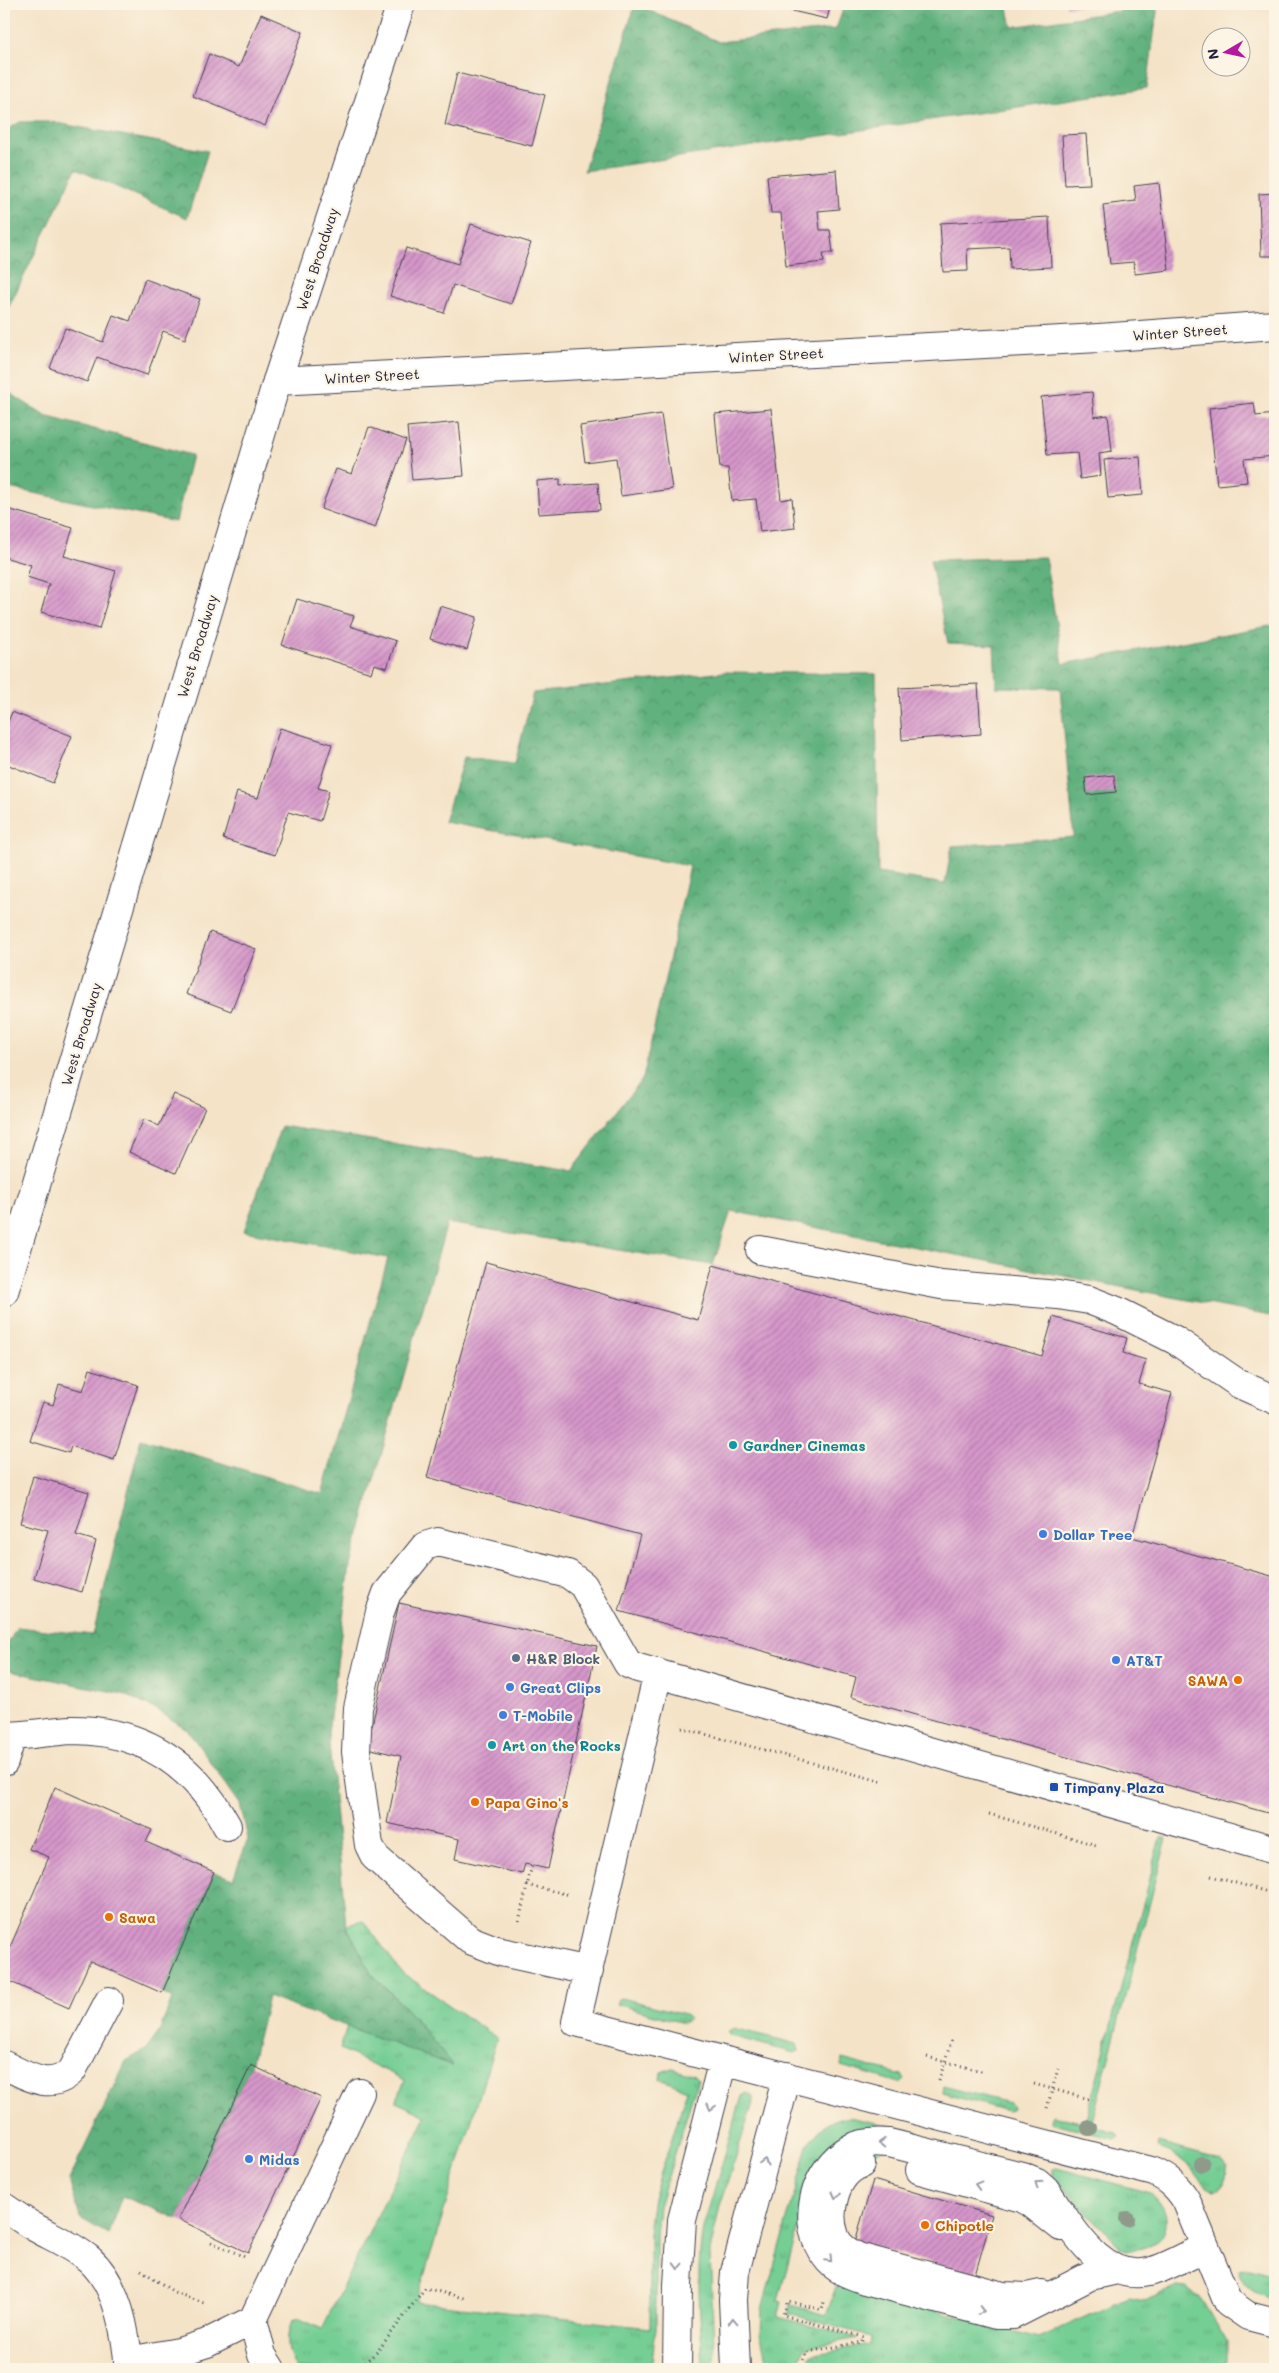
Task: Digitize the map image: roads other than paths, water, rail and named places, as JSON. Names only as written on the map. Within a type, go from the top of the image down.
[{"type":"main road","name":"West Broadway","points":[[4,1292],[277,382],[402,4]]},
{"type":"main road","name":"Winter Street","points":[[277,382],[1098,338],[1275,325]]},
{"type":"main road","points":[[760,1250],[941,1285],[1089,1300],[1118,1311],[1175,1340],[1239,1384],[1275,1400]]},
{"type":"main road","points":[[589,1971],[511,1955],[470,1940],[375,1857],[369,1846],[356,1752],[355,1731],[358,1708],[380,1612],[387,1593],[425,1546],[438,1542],[568,1574],[583,1585],[628,1664],[1275,1850]]},
{"type":"main road","points":[[658,1673],[576,2022],[1154,2172],[1168,2178],[1178,2187],[1186,2200],[1228,2302],[1248,2316],[1275,2323]]},
{"type":"main road","points":[[4,1762],[8,1736],[80,1730],[111,1733],[131,1738],[186,1770],[214,1802],[227,1826]]},
{"type":"main road","points":[[4,2066],[36,2080],[52,2082],[63,2080],[72,2072],[109,2001]]},
{"type":"main road","points":[[677,2369],[678,2285],[682,2220],[723,2060]]},
{"type":"main road","points":[[736,2369],[733,2300],[736,2272],[787,2076]]},
{"type":"main road","points":[[4,2207],[34,2227],[73,2247],[90,2260],[101,2274],[122,2320],[128,2365],[179,2352],[207,2343],[253,2320],[360,2094]]},
{"type":"main road","points":[[1093,2254],[1038,2182],[1022,2176],[889,2142],[870,2142],[852,2147],[839,2156],[820,2180],[814,2199],[812,2217],[819,2247],[826,2258],[835,2266],[848,2274],[865,2280],[1004,2316],[1013,2315],[1098,2272],[1117,2270]]},
{"type":"main road","points":[[1061,2290],[1027,2297],[1003,2296],[858,2257],[848,2252],[835,2237],[832,2215],[837,2188],[844,2176],[858,2165],[875,2161],[894,2163],[1022,2198],[1031,2202],[1106,2266],[1133,2273],[1163,2268],[1205,2247]]},
{"type":"main road","points":[[253,2320],[262,2355],[271,2369]]},
{"type":"place","name":"Gardner Cinemas","points":[[733,1445]]},
{"type":"place","name":"Dollar Tree","points":[[1043,1534]]},
{"type":"place","name":"H&R Block","points":[[516,1658]]},
{"type":"place","name":"AT&T","points":[[1116,1660]]},
{"type":"place","name":"SAWA","points":[[1238,1680]]},
{"type":"place","name":"Great Clips","points":[[510,1687]]},
{"type":"place","name":"T-Mobile","points":[[503,1715]]},
{"type":"place","name":"Art on the Rocks","points":[[492,1745]]},
{"type":"place","name":"Timpany Plaza","points":[[1054,1787]]},
{"type":"place","name":"Papa Gino's","points":[[475,1802]]},
{"type":"place","name":"Sawa","points":[[109,1917]]},
{"type":"place","name":"Midas","points":[[249,2159]]},
{"type":"place","name":"Chipotle","points":[[925,2225]]}]
